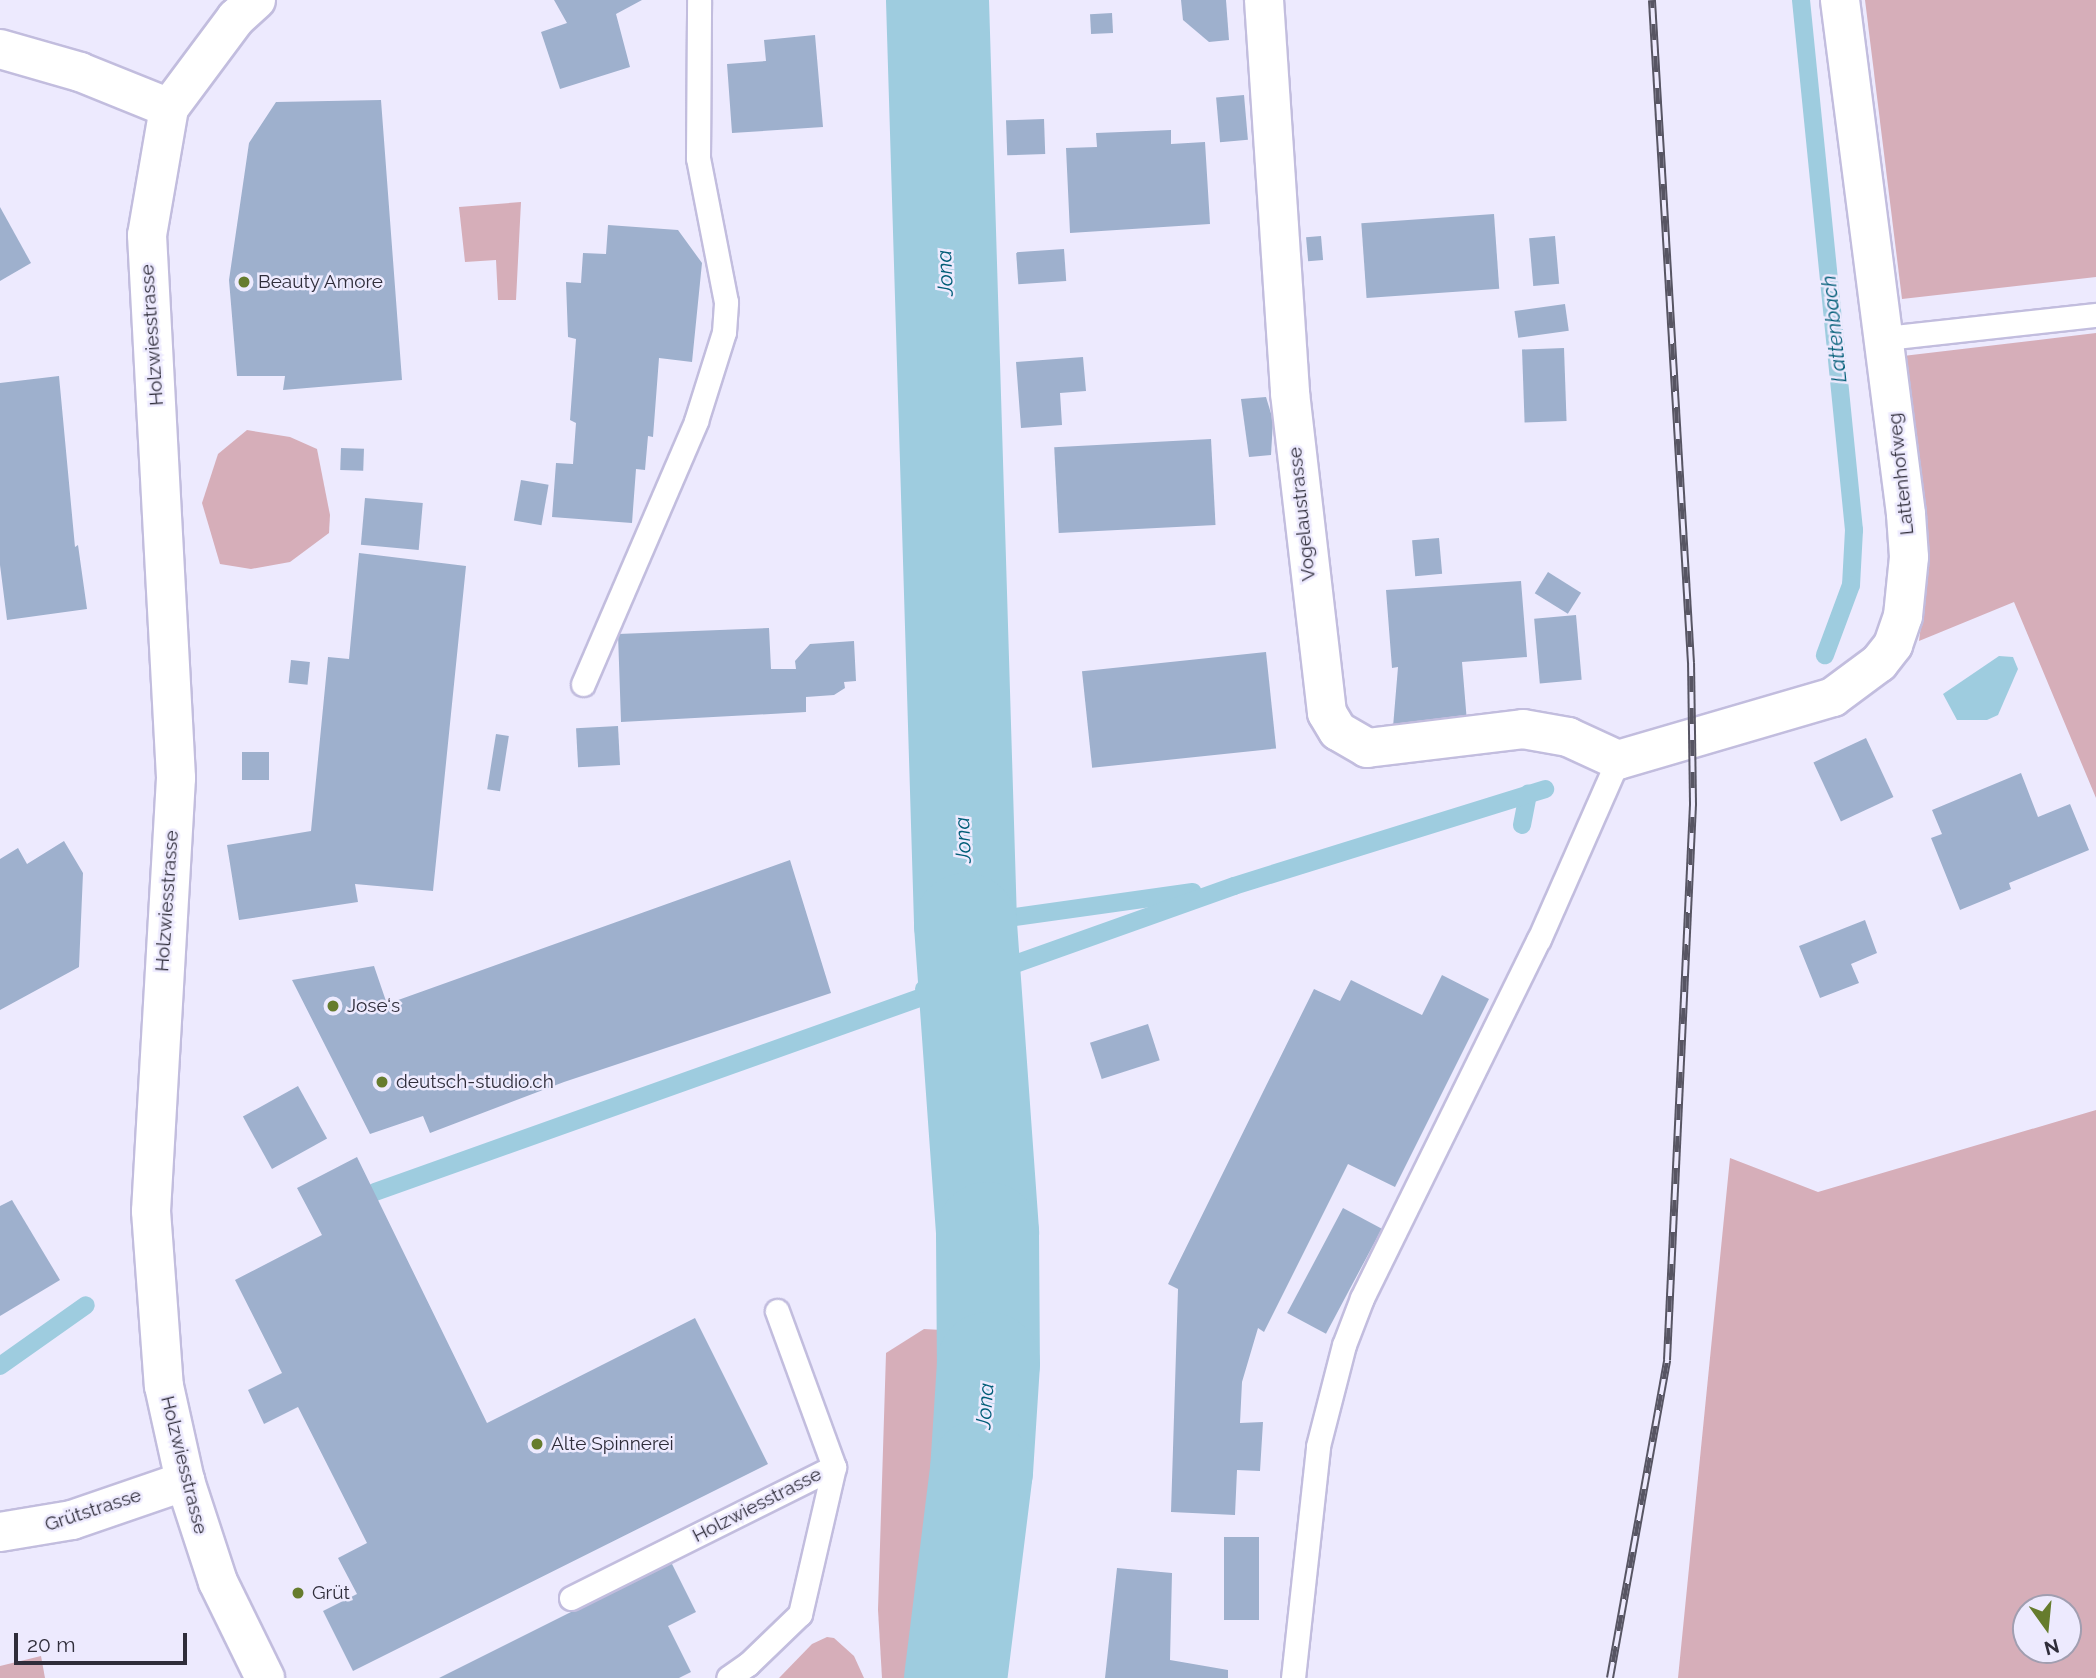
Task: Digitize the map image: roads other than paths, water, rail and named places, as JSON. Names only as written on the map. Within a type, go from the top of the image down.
[{"type":"street","points":[[0,49],[80,72],[169,108],[236,18],[256,0]]},
{"type":"street","name":"Vogelaustrasse","points":[[1264,0],[1290,393],[1327,713],[1338,731],[1367,748],[1534,730],[1590,745],[1618,760]]},
{"type":"street","name":"Lattenhofweg","points":[[1618,760],[1833,697],[1861,680],[1893,645],[1903,616],[1909,557],[1886,338],[1840,0]]},
{"type":"street","name":"Holzwiesstrasse","points":[[169,108],[147,235],[176,778],[151,1211],[164,1386],[185,1481],[218,1582],[265,1678]]},
{"type":"street","name":"Grütstrasse","points":[[0,1532],[72,1520],[185,1481]]},
{"type":"lane","points":[[583,684],[696,421],[723,332],[726,302],[698,158],[699,0]]},
{"type":"lane","points":[[1886,338],[2096,315]]},
{"type":"lane","points":[[1293,1678],[1318,1446],[1344,1345],[1362,1298],[1539,939],[1618,760]]},
{"type":"lane","points":[[777,1311],[834,1467]]},
{"type":"lane","name":"Holzwiesstrasse","points":[[572,1598],[834,1467]]},
{"type":"lane","name":"Holzwiesstrasse","points":[[728,1678],[800,1614],[834,1467]]},
{"type":"water","points":[[1999,656],[2013,657],[2018,669],[1998,715],[1987,720],[1957,720],[1943,694]]},
{"type":"waterway","name":"Jona","points":[[937,0],[965,924],[987,1233],[988,1363],[981,1470],[955,1678]]},
{"type":"waterway","name":"Lattenbach","points":[[1801,0],[1854,530],[1851,585],[1825,655]]},
{"type":"waterway","points":[[375,1192],[1234,886],[1545,789]]},
{"type":"waterway","points":[[1522,825],[1528,794]]},
{"type":"waterway","points":[[965,924],[1193,892]]},
{"type":"waterway","points":[[924,989],[967,951]]},
{"type":"waterway","points":[[0,1366],[86,1305]]},
{"type":"railway","points":[[1610,1678],[1667,1360],[1693,804],[1691,663],[1652,0]]},
{"type":"place","name":"Beauty Amore","points":[[244,282]]},
{"type":"place","name":"Jose‘s","points":[[333,1006]]},
{"type":"place","name":"deutsch-studio.ch","points":[[382,1082]]},
{"type":"place","name":"Alte Spinnerei","points":[[537,1444]]},
{"type":"place","name":"Grüt","points":[[298,1593]]}]
